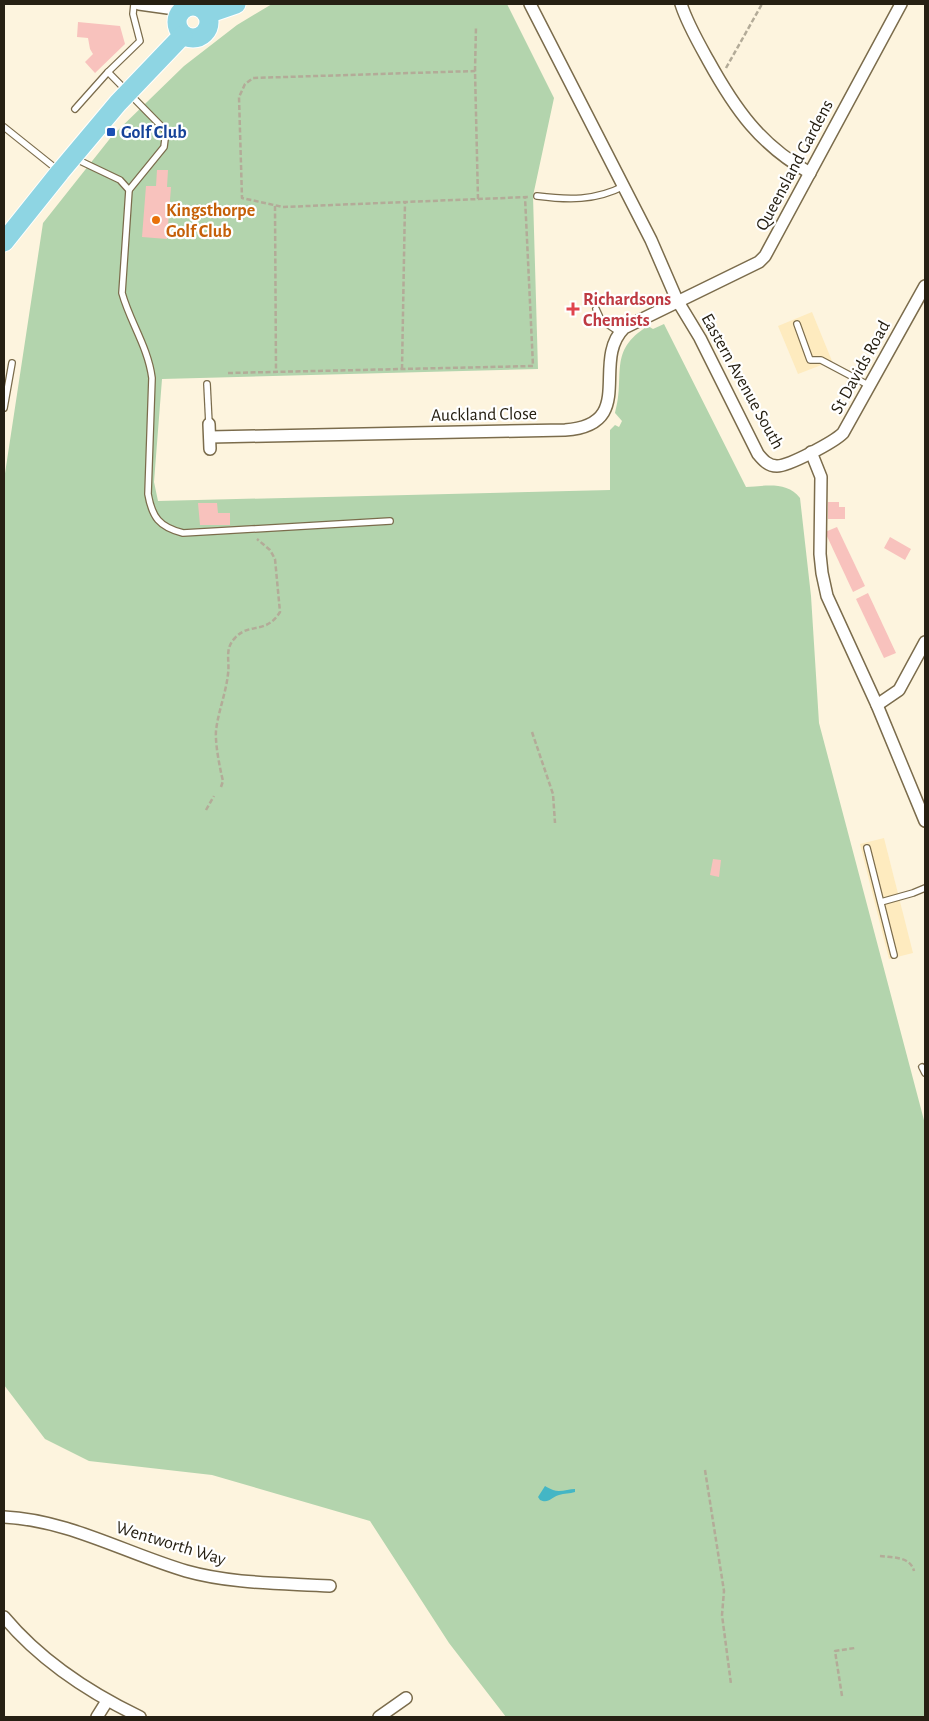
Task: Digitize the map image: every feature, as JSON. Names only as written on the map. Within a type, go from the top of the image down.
[{"type":"main road","points":[[207,14],[236,4]]},
{"type":"main road","points":[[186,7],[199,7],[207,14],[209,22],[205,32],[197,37],[190,38],[183,35],[177,24],[178,15],[186,7]]},
{"type":"main road","points":[[4,242],[127,92],[183,35]]},
{"type":"street","points":[[139,4],[186,7]]},
{"type":"street","name":"Eastern Avenue South","points":[[530,4],[651,240],[677,300],[700,338],[763,460],[772,466],[780,466],[811,452],[821,476],[822,573],[831,608],[877,705],[925,821]]},
{"type":"street","points":[[682,4],[701,47],[740,113],[761,138],[793,164],[810,173]]},
{"type":"street","name":"Queensland Gardens","points":[[677,300],[758,262],[765,256],[901,4]]},
{"type":"street","name":"St Davids Road","points":[[811,452],[834,441],[843,433],[925,286]]},
{"type":"street","points":[[619,332],[629,324],[677,300]]},
{"type":"street","name":"Auckland Close","points":[[210,437],[565,430],[583,428],[599,417],[607,403],[610,385],[610,354],[619,332]]},
{"type":"street","points":[[209,424],[210,450]]},
{"type":"street","points":[[877,705],[893,696],[899,690],[925,642]]},
{"type":"street","name":"Wentworth Way","points":[[4,1517],[66,1528],[186,1571],[225,1579],[330,1586]]},
{"type":"street","points":[[4,1617],[34,1648],[64,1671],[107,1701],[140,1717]]},
{"type":"street","points":[[4,1636],[12,1627]]},
{"type":"street","points":[[379,1717],[406,1698]]},
{"type":"street","points":[[97,1717],[107,1701]]},
{"type":"lane","points":[[75,109],[108,72],[140,41],[133,14],[134,4]]},
{"type":"lane","points":[[108,72],[166,131],[164,147],[130,190],[122,293],[150,364],[152,378],[148,494],[150,508],[156,518],[162,525],[183,533],[390,521]]},
{"type":"lane","points":[[4,127],[60,172]]},
{"type":"lane","points":[[72,157],[120,180],[130,190]]},
{"type":"lane","points":[[537,196],[582,199],[610,193],[624,186]]},
{"type":"lane","points":[[596,309],[602,320],[619,332]]},
{"type":"lane","points":[[797,324],[810,360],[821,360],[870,386]]},
{"type":"lane","points":[[4,408],[12,362]]},
{"type":"lane","points":[[207,384],[209,424]]},
{"type":"lane","points":[[867,848],[894,955]]},
{"type":"lane","points":[[881,902],[925,888]]},
{"type":"path","points":[[720,81],[762,4]]},
{"type":"path","points":[[476,26],[475,71],[478,199]]},
{"type":"path","points":[[475,71],[253,78],[245,84],[239,97],[242,198],[283,207],[537,196]]},
{"type":"path","points":[[228,373],[533,366],[525,197]]},
{"type":"path","points":[[402,369],[405,202]]},
{"type":"path","points":[[275,205],[276,372]]},
{"type":"path","points":[[221,787],[223,781],[216,730],[228,673],[228,650],[230,643],[245,630],[268,625],[280,612],[275,559],[270,550],[253,536]]},
{"type":"path","points":[[532,732],[553,794],[555,823]]},
{"type":"path","points":[[206,810],[214,796]]},
{"type":"path","points":[[705,1470],[724,1590],[722,1625],[731,1684]]},
{"type":"path","points":[[880,1556],[906,1560],[912,1566],[914,1572]]},
{"type":"path","points":[[842,1696],[835,1651],[856,1648]]},
{"type":"shaded area","points":[[812,312],[832,361],[798,374],[778,326]]},
{"type":"shaded area","points":[[884,838],[913,953],[889,959],[860,844]]},
{"type":"green space","points":[[272,4],[507,4],[554,98],[533,196],[538,369],[162,379],[154,482],[158,501],[610,490],[610,430],[615,425],[619,427],[622,421],[615,413],[622,354],[635,335],[648,326],[653,329],[664,324],[746,487],[782,487],[789,489],[800,498],[811,596],[819,723],[925,1124],[925,1717],[506,1717],[449,1643],[370,1521],[212,1475],[89,1461],[45,1439],[4,1385],[4,480],[43,223],[112,136],[184,66],[237,25]]},
{"type":"water","points":[[545,1486],[558,1491],[575,1489],[575,1492],[561,1494],[548,1501],[543,1501],[538,1497]]},
{"type":"building","points":[[78,22],[120,26],[125,44],[95,73],[85,62],[93,54],[88,38],[77,37]]},
{"type":"building","name":"Kingsthorpe Golf Club","points":[[157,170],[168,170],[167,187],[171,187],[167,239],[142,237],[146,186],[156,186]]},
{"type":"building","points":[[828,502],[839,502],[839,507],[845,507],[845,519],[828,519]]},
{"type":"building","points":[[198,503],[217,503],[218,513],[230,513],[230,525],[200,525]]},
{"type":"building","points":[[837,527],[865,586],[853,592],[825,532]]},
{"type":"building","points":[[890,537],[911,549],[905,560],[884,548]]},
{"type":"building","points":[[868,593],[896,653],[884,658],[856,599]]},
{"type":"building","points":[[713,859],[721,860],[719,877],[710,875]]},
{"type":"place","name":"Golf Club","points":[[111,132]]},
{"type":"place","name":"Kingsthorpe Golf Club","points":[[156,220]]},
{"type":"place","name":"Richardsons Chemists","points":[[573,309]]}]
